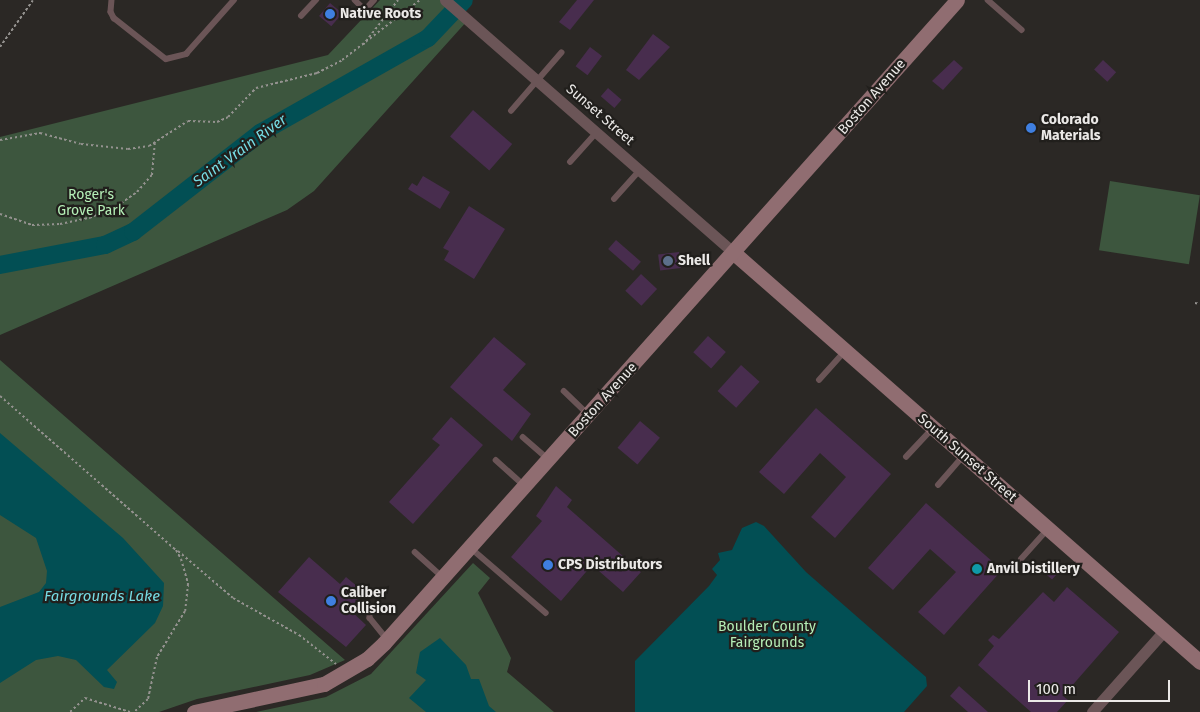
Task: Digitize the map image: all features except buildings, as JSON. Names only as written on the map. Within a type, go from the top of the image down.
[{"type":"street","name":"Sunset Street","points":[[445,0],[734,253]]},
{"type":"street","name":"Boston Avenue","points":[[194,712],[324,684],[367,659],[388,639],[526,487],[956,0]]},
{"type":"street","name":"South Sunset Street","points":[[734,253],[1200,662]]},
{"type":"street","points":[[1092,712],[1164,631]]},
{"type":"lane","points":[[112,0],[110,12],[114,18],[166,59],[186,54],[234,0]]},
{"type":"lane","points":[[301,16],[316,0]]},
{"type":"lane","points":[[355,0],[365,10],[374,0]]},
{"type":"lane","points":[[988,0],[1022,30]]},
{"type":"lane","points":[[511,111],[561,53]]},
{"type":"lane","points":[[570,162],[597,132]]},
{"type":"lane","points":[[614,199],[640,170]]},
{"type":"lane","points":[[819,380],[846,351]]},
{"type":"lane","points":[[564,391],[590,415]]},
{"type":"lane","points":[[906,457],[933,428]]},
{"type":"lane","points":[[523,437],[549,461]]},
{"type":"lane","points":[[938,485],[964,455]]},
{"type":"lane","points":[[496,460],[526,487]]},
{"type":"lane","points":[[1021,559],[1048,529]]},
{"type":"lane","points":[[471,548],[546,613]]},
{"type":"lane","points":[[415,552],[444,578]]},
{"type":"lane","points":[[370,606],[370,618],[388,639]]},
{"type":"path","points":[[0,47],[33,0]]},
{"type":"path","points":[[362,47],[398,0]]},
{"type":"path","points":[[0,140],[26,132],[128,149],[155,142],[188,121],[217,122],[256,88],[316,73],[362,47],[420,0]]},
{"type":"path","points":[[0,214],[32,225],[60,224],[88,218],[117,206],[138,192],[152,175],[155,142]]},
{"type":"path","points":[[1195,303],[1200,304]]},
{"type":"path","points":[[0,396],[233,598],[299,635],[337,664]]},
{"type":"path","points":[[134,712],[148,699],[157,657],[185,611],[188,584],[176,550]]},
{"type":"path","points":[[70,712],[85,698],[130,712]]},
{"type":"green space","name":"Roger's Grove Park","points":[[380,0],[445,0],[468,20],[314,191],[287,210],[0,335],[0,137],[328,55]]},
{"type":"green space","points":[[1110,181],[1200,195],[1189,264],[1099,250]]},
{"type":"green space","points":[[0,360],[345,660],[310,675],[197,699],[159,712],[0,712]]},
{"type":"green space","points":[[473,563],[490,578],[478,593],[511,658],[507,672],[554,712],[256,712],[326,697],[371,674]]},
{"type":"water","name":"Fairgrounds Lake","points":[[0,433],[123,538],[164,583],[163,606],[155,623],[107,670],[117,682],[114,689],[104,687],[76,660],[58,656],[36,660],[0,683],[0,607],[39,592],[46,583],[47,571],[36,538],[0,515]]},
{"type":"water","name":"Boulder County Fairgrounds","points":[[756,522],[764,526],[806,572],[926,677],[927,686],[904,712],[635,712],[635,661],[709,586],[717,575],[712,569],[720,560],[718,553],[732,550],[742,528]]},
{"type":"water","points":[[440,638],[466,665],[471,679],[479,679],[489,706],[496,712],[426,712],[409,698],[426,680],[416,673],[420,652]]},
{"type":"waterway","name":"Saint Vrain River","points":[[0,265],[105,245],[133,232],[260,133],[428,38],[464,0]]},
{"type":"place","name":"Native Roots","points":[[330,14]]},
{"type":"place","name":"Colorado Materials","points":[[1031,128]]},
{"type":"place","name":"Shell","points":[[668,261]]},
{"type":"place","name":"CPS Distributors","points":[[548,565]]},
{"type":"place","name":"Anvil Distillery","points":[[977,569]]},
{"type":"place","name":"Caliber Collision","points":[[331,601]]}]
